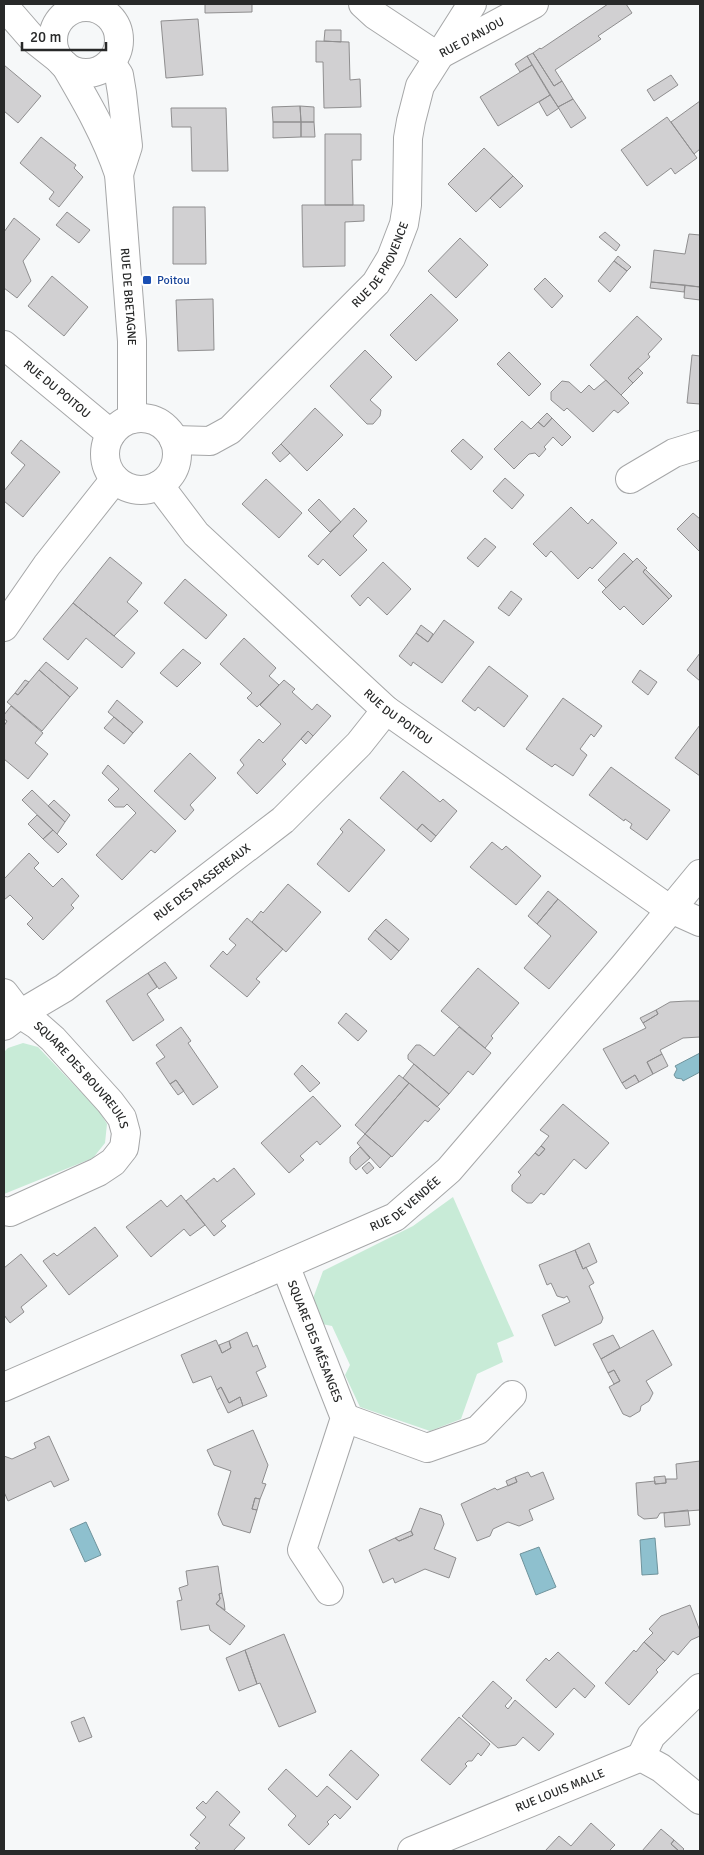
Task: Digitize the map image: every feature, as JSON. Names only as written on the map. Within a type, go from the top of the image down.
[{"type":"street","name":"RUE D'ANJOU","points":[[363,4],[375,15],[437,56],[534,4]]},
{"type":"street","name":"RUE DE PROVENCE","points":[[174,440],[210,441],[230,430],[376,283],[391,258],[404,224],[407,205],[408,138],[420,86],[437,56],[472,4]]},
{"type":"street","points":[[7,11],[31,37],[63,63],[83,73],[98,70],[111,63],[116,54],[120,44],[120,35],[117,25],[111,16],[94,5],[75,8],[66,13],[59,20],[54,30],[53,40],[55,51],[63,63]]},
{"type":"street","points":[[7,11],[66,13]]},
{"type":"street","name":"RUE DE BRETAGNE","points":[[63,63],[87,103],[110,149],[119,174],[132,341],[122,426]]},
{"type":"street","name":"RUE DE BRETAGNE","points":[[111,63],[118,74],[122,93],[128,146],[119,174]]},
{"type":"street","name":"RUE DU POITOU","points":[[4,344],[122,426]]},
{"type":"street","points":[[144,418],[154,421],[168,430],[174,440],[176,457],[174,468],[159,485],[148,489],[136,490],[125,486],[115,479],[107,467],[105,448],[122,426],[144,418]]},
{"type":"street","points":[[630,479],[674,453],[700,445]]},
{"type":"street","points":[[4,627],[47,565],[115,479]]},
{"type":"street","name":"RUE DU POITOU","points":[[159,485],[196,534],[386,710],[671,909],[700,922]]},
{"type":"street","name":"RUE DES PASSEREAUX","points":[[9,1011],[64,988],[283,820],[359,744],[386,710]]},
{"type":"street","name":"RUE DE VENDÉE","points":[[4,1387],[395,1217],[449,1170],[624,966],[700,874]]},
{"type":"street","name":"SQUARE DES BOUVREUILS","points":[[4,1211],[10,1212],[98,1172],[113,1162],[124,1148],[126,1133],[122,1118],[104,1095],[53,1039],[37,1025],[9,1011]]},
{"type":"street","name":"SQUARE DES MÉSANGES","points":[[285,1265],[344,1418],[302,1550],[328,1590]]},
{"type":"street","name":"SQUARE DES MÉSANGES","points":[[344,1418],[427,1448],[478,1430],[512,1394]]},
{"type":"street","points":[[700,1688],[651,1736],[641,1757],[660,1768],[700,1800]]},
{"type":"street","name":"RUE LOUIS MALLE","points":[[412,1851],[641,1757]]},
{"type":"green space","points":[[23,1043],[38,1047],[99,1111],[107,1124],[105,1143],[93,1158],[4,1194],[4,1052],[8,1048]]},
{"type":"green space","points":[[453,1197],[514,1336],[497,1343],[503,1362],[477,1374],[461,1419],[430,1431],[360,1407],[345,1375],[350,1365],[332,1326],[322,1324],[311,1304],[323,1271],[413,1226]]},
{"type":"water","points":[[700,1053],[700,1072],[683,1081],[676,1078],[674,1075],[677,1069],[675,1066]]},
{"type":"water","points":[[86,1522],[101,1555],[85,1562],[70,1529]]},
{"type":"water","points":[[655,1538],[658,1574],[642,1575],[640,1540]]},
{"type":"water","points":[[539,1547],[556,1587],[536,1595],[520,1554]]},
{"type":"building","points":[[205,4],[252,4],[252,12],[205,13]]},
{"type":"building","points":[[608,4],[626,4],[632,13],[598,36],[601,39],[555,70],[562,81],[554,86],[533,53]]},
{"type":"building","points":[[198,19],[203,75],[166,78],[161,21]]},
{"type":"building","points":[[325,30],[341,30],[341,42],[324,41]]},
{"type":"building","points":[[316,41],[349,42],[350,80],[360,79],[361,107],[324,108],[323,62],[316,62]]},
{"type":"building","points":[[533,53],[554,86],[562,81],[573,99],[558,107],[527,56]]},
{"type":"building","points":[[527,56],[532,65],[520,72],[515,64]]},
{"type":"building","points":[[4,65],[41,96],[18,123],[4,111]]},
{"type":"building","points":[[532,65],[550,95],[498,126],[480,97]]},
{"type":"building","points":[[671,75],[678,85],[654,101],[647,90]]},
{"type":"building","points":[[550,95],[559,108],[547,116],[539,102]]},
{"type":"building","points":[[573,99],[586,118],[571,128],[558,107]]},
{"type":"building","points":[[700,101],[700,149],[694,154],[671,122]]},
{"type":"building","points":[[300,106],[301,122],[273,122],[272,107]]},
{"type":"building","points":[[300,106],[314,107],[314,122],[301,122]]},
{"type":"building","points":[[171,108],[226,108],[228,171],[192,171],[191,127],[172,127]]},
{"type":"building","points":[[667,117],[697,158],[675,174],[671,168],[647,186],[621,150]]},
{"type":"building","points":[[273,122],[301,122],[301,137],[273,138]]},
{"type":"building","points":[[301,122],[314,122],[315,137],[301,137]]},
{"type":"building","points":[[325,134],[361,134],[361,160],[352,160],[353,205],[325,205]]},
{"type":"building","points":[[41,137],[76,165],[74,168],[83,177],[59,207],[49,199],[54,192],[20,163]]},
{"type":"building","points":[[484,148],[513,176],[476,212],[448,184]]},
{"type":"building","points":[[513,176],[523,186],[500,208],[490,198]]},
{"type":"building","points":[[302,205],[364,205],[364,221],[345,222],[345,266],[303,267]]},
{"type":"building","points":[[173,207],[205,207],[206,264],[173,264]]},
{"type":"building","points":[[67,212],[90,230],[79,243],[56,225]]},
{"type":"building","points":[[14,218],[40,239],[23,261],[31,281],[17,298],[4,288],[4,232]]},
{"type":"building","points":[[605,232],[620,245],[616,251],[599,237]]},
{"type":"building","points":[[689,234],[700,235],[700,287],[651,282],[654,250],[685,254]]},
{"type":"building","points":[[460,238],[488,265],[456,298],[428,271]]},
{"type":"building","points":[[618,256],[631,267],[627,271],[614,261]]},
{"type":"building","points":[[614,261],[627,271],[610,292],[598,281]]},
{"type":"building","points":[[52,276],[88,307],[64,336],[28,306]]},
{"type":"building","points":[[545,278],[563,296],[552,308],[534,289]]},
{"type":"building","points":[[651,282],[685,285],[684,292],[650,288]]},
{"type":"building","points":[[685,285],[700,287],[700,300],[684,298]]},
{"type":"building","points":[[431,294],[458,320],[416,361],[390,335]]},
{"type":"building","points":[[213,299],[214,350],[178,351],[176,300]]},
{"type":"building","points":[[637,316],[662,339],[648,354],[650,357],[628,378],[633,383],[621,395],[590,365]]},
{"type":"building","points":[[365,350],[392,377],[370,400],[381,410],[380,416],[373,424],[367,424],[330,386]]},
{"type":"building","points":[[509,352],[541,384],[529,396],[497,364]]},
{"type":"building","points":[[692,355],[700,356],[700,404],[687,403]]},
{"type":"building","points":[[638,368],[643,373],[633,383],[628,378]]},
{"type":"building","points":[[606,380],[629,403],[618,413],[614,410],[593,432],[567,408],[564,411],[551,400],[551,392],[562,381],[569,382],[581,393],[589,385],[594,390]]},
{"type":"building","points":[[315,408],[343,435],[307,471],[281,444]]},
{"type":"building","points":[[547,413],[552,418],[544,427],[538,422]]},
{"type":"building","points":[[552,418],[571,437],[562,446],[553,437],[544,447],[546,449],[539,457],[535,453],[529,454],[514,469],[494,449],[522,421],[531,429],[538,422],[544,427]]},
{"type":"building","points":[[463,439],[483,457],[471,470],[451,451]]},
{"type":"building","points":[[21,440],[60,472],[23,517],[4,501],[4,491],[25,465],[11,453]]},
{"type":"building","points":[[281,444],[290,453],[280,462],[272,453]]},
{"type":"building","points":[[505,478],[524,495],[512,509],[493,491]]},
{"type":"building","points":[[266,479],[302,513],[279,538],[242,504]]},
{"type":"building","points":[[319,499],[341,522],[330,532],[308,510]]},
{"type":"building","points":[[571,507],[588,524],[592,519],[617,543],[592,569],[590,567],[578,579],[551,551],[546,557],[533,544]]},
{"type":"building","points":[[354,508],[367,521],[353,536],[367,550],[340,576],[323,559],[318,565],[308,556]]},
{"type":"building","points":[[693,513],[700,519],[700,552],[677,529]]},
{"type":"building","points":[[485,538],[496,547],[478,567],[467,558]]},
{"type":"building","points":[[624,553],[633,562],[606,588],[598,580]]},
{"type":"building","points":[[110,557],[142,583],[127,602],[138,611],[114,636],[73,603]]},
{"type":"building","points":[[637,558],[647,568],[643,572],[669,599],[643,625],[624,606],[620,610],[602,592]]},
{"type":"building","points":[[383,562],[411,589],[387,615],[368,597],[360,606],[351,596]]},
{"type":"building","points":[[645,569],[672,596],[669,599],[643,572]]},
{"type":"building","points":[[185,579],[227,615],[206,639],[164,603]]},
{"type":"building","points":[[511,591],[522,599],[509,616],[498,608]]},
{"type":"building","points":[[73,603],[135,653],[122,668],[86,638],[68,660],[43,639]]},
{"type":"building","points":[[444,620],[474,642],[442,683],[413,662],[411,666],[399,656],[416,633],[428,642]]},
{"type":"building","points":[[421,625],[433,634],[428,642],[416,633]]},
{"type":"building","points":[[244,638],[276,668],[269,676],[279,685],[257,707],[247,698],[252,693],[220,664]]},
{"type":"building","points":[[183,649],[201,663],[177,687],[160,673]]},
{"type":"building","points":[[700,653],[700,681],[687,670]]},
{"type":"building","points":[[46,662],[78,688],[70,697],[39,670]]},
{"type":"building","points":[[489,666],[528,696],[504,727],[478,707],[475,711],[462,701]]},
{"type":"building","points":[[39,670],[70,697],[42,731],[7,702],[15,693],[18,695]]},
{"type":"building","points":[[640,670],[657,682],[648,695],[632,682]]},
{"type":"building","points":[[25,680],[29,682],[18,695],[15,693]]},
{"type":"building","points":[[284,680],[295,689],[292,692],[312,710],[317,704],[331,716],[313,736],[308,731],[282,760],[286,764],[257,794],[237,773],[244,765],[240,760],[259,739],[263,743],[281,724],[260,705]]},
{"type":"building","points":[[563,698],[602,726],[594,737],[591,734],[580,749],[587,755],[573,776],[555,764],[552,767],[526,749]]},
{"type":"building","points":[[117,700],[143,722],[133,733],[108,712]]},
{"type":"building","points":[[11,706],[43,733],[35,743],[48,754],[28,779],[4,759],[4,726],[7,721],[4,719],[4,715]]},
{"type":"building","points":[[114,717],[133,733],[124,744],[104,728]]},
{"type":"building","points":[[700,725],[700,776],[675,758]]},
{"type":"building","points":[[308,731],[313,736],[306,744],[301,739]]},
{"type":"building","points":[[190,753],[216,778],[190,805],[194,810],[185,820],[154,791]]},
{"type":"building","points":[[108,765],[176,831],[155,853],[151,850],[122,880],[96,855],[136,813],[127,804],[124,807],[115,807],[108,800],[119,789],[102,773]]},
{"type":"building","points":[[611,767],[670,810],[647,840],[630,828],[632,824],[625,819],[624,821],[589,795]]},
{"type":"building","points":[[403,771],[440,802],[443,799],[457,811],[436,836],[422,824],[417,830],[380,798]]},
{"type":"building","points":[[32,790],[65,822],[57,834],[22,800]]},
{"type":"building","points":[[54,800],[70,815],[65,822],[48,806]]},
{"type":"building","points":[[37,815],[53,830],[43,839],[28,824]]},
{"type":"building","points":[[349,819],[385,850],[349,892],[317,864],[343,832],[340,829]]},
{"type":"building","points":[[422,824],[436,836],[431,842],[417,830]]},
{"type":"building","points":[[53,830],[67,844],[58,853],[43,839]]},
{"type":"building","points":[[492,842],[502,850],[506,846],[541,876],[516,905],[470,867]]},
{"type":"building","points":[[29,853],[39,863],[34,868],[53,887],[62,878],[79,896],[71,905],[74,908],[43,940],[27,924],[33,918],[10,895],[4,900],[4,879]]},
{"type":"building","points":[[288,884],[321,912],[286,952],[252,922],[261,911],[263,913]]},
{"type":"building","points":[[548,891],[558,899],[537,924],[528,916]]},
{"type":"building","points":[[558,899],[597,932],[549,989],[524,968],[551,936],[537,924]]},
{"type":"building","points":[[247,918],[283,949],[256,979],[260,982],[247,997],[210,966],[223,951],[227,955],[236,945],[229,939]]},
{"type":"building","points":[[386,919],[409,939],[399,951],[375,930]]},
{"type":"building","points":[[375,930],[399,951],[391,960],[368,939]]},
{"type":"building","points":[[165,962],[177,978],[159,989],[148,973]]},
{"type":"building","points":[[478,968],[519,1003],[491,1036],[493,1038],[485,1048],[441,1011]]},
{"type":"building","points":[[148,973],[157,987],[147,994],[164,1020],[133,1041],[106,1001]]},
{"type":"building","points":[[700,1001],[700,1037],[683,1038],[660,1050],[662,1054],[647,1062],[653,1074],[639,1082],[635,1075],[622,1083],[603,1049],[646,1028],[643,1023],[658,1014],[656,1010],[670,1002]]},
{"type":"building","points":[[656,1010],[658,1014],[643,1023],[640,1018]]},
{"type":"building","points":[[346,1013],[367,1031],[358,1041],[338,1023]]},
{"type":"building","points":[[181,1027],[191,1041],[188,1043],[218,1087],[193,1105],[176,1080],[170,1084],[156,1063],[165,1057],[156,1045]]},
{"type":"building","points":[[459,1027],[491,1053],[473,1075],[468,1071],[449,1094],[408,1059],[408,1055],[416,1045],[420,1045],[434,1056]]},
{"type":"building","points":[[662,1054],[668,1066],[653,1074],[647,1062]]},
{"type":"building","points":[[414,1064],[449,1094],[437,1107],[403,1078]]},
{"type":"building","points":[[302,1065],[320,1083],[310,1092],[294,1074]]},
{"type":"building","points":[[399,1075],[409,1083],[365,1134],[355,1125]]},
{"type":"building","points":[[635,1075],[639,1082],[626,1089],[622,1083]]},
{"type":"building","points":[[176,1080],[184,1091],[178,1095],[170,1084]]},
{"type":"building","points":[[409,1083],[440,1109],[428,1122],[425,1120],[392,1157],[365,1134]]},
{"type":"building","points":[[313,1096],[341,1126],[320,1145],[317,1141],[300,1156],[304,1160],[289,1173],[261,1143]]},
{"type":"building","points":[[563,1104],[609,1143],[586,1169],[574,1159],[544,1195],[541,1193],[532,1203],[527,1203],[512,1191],[512,1185],[521,1175],[518,1172],[535,1153],[539,1156],[545,1149],[541,1146],[549,1136],[540,1130]]},
{"type":"building","points":[[365,1134],[391,1156],[380,1168],[357,1143]]},
{"type":"building","points":[[541,1146],[545,1149],[539,1156],[535,1153]]},
{"type":"building","points":[[360,1147],[370,1158],[356,1170],[350,1163],[350,1157]]},
{"type":"building","points":[[369,1162],[374,1168],[367,1174],[362,1168]]},
{"type":"building","points":[[234,1168],[255,1194],[221,1221],[226,1226],[214,1236],[186,1201],[214,1178],[217,1182]]},
{"type":"building","points":[[181,1195],[205,1225],[190,1236],[184,1229],[151,1257],[126,1227],[161,1200],[167,1207]]},
{"type":"building","points":[[95,1227],[118,1256],[69,1295],[43,1261],[54,1253],[57,1256]]},
{"type":"building","points":[[589,1243],[597,1262],[583,1269],[575,1250]]},
{"type":"building","points":[[575,1250],[583,1269],[586,1267],[594,1283],[589,1286],[603,1318],[601,1323],[555,1346],[542,1315],[570,1302],[567,1296],[564,1298],[557,1296],[551,1283],[547,1285],[539,1265]]},
{"type":"building","points":[[21,1254],[47,1286],[21,1307],[24,1312],[10,1323],[4,1315],[4,1268]]},
{"type":"building","points":[[653,1330],[672,1365],[646,1381],[653,1393],[649,1401],[641,1406],[640,1411],[630,1417],[623,1414],[609,1387],[620,1381],[614,1370],[608,1373],[601,1359]]},
{"type":"building","points":[[247,1332],[253,1347],[257,1345],[266,1367],[256,1372],[267,1396],[243,1406],[240,1397],[229,1403],[221,1387],[217,1390],[211,1376],[193,1383],[181,1355],[216,1340],[222,1353],[231,1348],[229,1341]]},
{"type":"building","points":[[613,1335],[620,1348],[601,1359],[593,1344]]},
{"type":"building","points":[[229,1341],[231,1348],[222,1353],[219,1345]]},
{"type":"building","points":[[614,1370],[620,1381],[614,1384],[608,1373]]},
{"type":"building","points":[[221,1387],[229,1403],[240,1397],[243,1406],[228,1413],[217,1390]]},
{"type":"building","points":[[253,1430],[268,1465],[262,1483],[266,1484],[260,1499],[255,1498],[252,1509],[257,1510],[250,1533],[223,1525],[218,1514],[231,1471],[214,1465],[207,1450]]},
{"type":"building","points":[[49,1436],[69,1480],[54,1487],[51,1481],[8,1501],[4,1492],[4,1456],[12,1459],[36,1448],[34,1443]]},
{"type":"building","points":[[700,1461],[700,1510],[660,1513],[657,1518],[644,1519],[638,1515],[636,1483],[655,1481],[655,1484],[666,1483],[666,1479],[677,1479],[676,1464]]},
{"type":"building","points":[[528,1472],[531,1477],[543,1472],[554,1499],[529,1510],[533,1520],[519,1526],[508,1522],[493,1529],[490,1536],[477,1541],[461,1504],[495,1488],[497,1490],[517,1482],[515,1477]]},
{"type":"building","points":[[665,1476],[666,1483],[655,1484],[654,1477]]},
{"type":"building","points":[[515,1477],[517,1482],[508,1486],[506,1481]]},
{"type":"building","points":[[255,1498],[260,1499],[257,1510],[252,1509]]},
{"type":"building","points":[[420,1508],[441,1515],[444,1524],[434,1549],[456,1558],[449,1578],[425,1569],[395,1583],[393,1578],[383,1583],[369,1550],[395,1538],[399,1541],[413,1535],[411,1531]]},
{"type":"building","points":[[688,1510],[690,1525],[665,1527],[664,1513]]},
{"type":"building","points":[[411,1531],[413,1535],[399,1541],[395,1538]]},
{"type":"building","points":[[218,1566],[222,1593],[219,1594],[220,1599],[216,1604],[245,1626],[230,1645],[210,1630],[209,1625],[181,1630],[177,1601],[182,1600],[179,1588],[188,1585],[186,1571]]},
{"type":"building","points":[[222,1593],[225,1610],[216,1604],[220,1599],[219,1594]]},
{"type":"building","points":[[690,1605],[700,1631],[700,1636],[691,1640],[678,1655],[673,1651],[665,1661],[644,1642],[653,1633],[649,1629],[661,1616]]},
{"type":"building","points":[[284,1634],[316,1712],[279,1727],[260,1683],[257,1684],[245,1650]]},
{"type":"building","points":[[644,1642],[665,1661],[656,1670],[658,1672],[629,1705],[605,1683],[634,1650],[636,1652]]},
{"type":"building","points":[[245,1650],[257,1684],[239,1691],[226,1658]]},
{"type":"building","points":[[558,1652],[595,1686],[585,1698],[574,1688],[556,1708],[526,1680],[546,1658],[549,1661]]},
{"type":"building","points":[[493,1681],[512,1698],[505,1706],[508,1709],[515,1700],[554,1734],[539,1751],[523,1737],[516,1745],[498,1748],[462,1716]]},
{"type":"building","points":[[84,1717],[92,1737],[79,1742],[71,1722]]},
{"type":"building","points":[[459,1717],[490,1744],[481,1756],[478,1753],[472,1761],[468,1761],[465,1764],[467,1766],[450,1785],[421,1760]]},
{"type":"building","points":[[351,1750],[379,1775],[357,1800],[329,1775]]},
{"type":"building","points":[[286,1769],[317,1797],[327,1786],[351,1807],[340,1819],[335,1814],[327,1822],[329,1824],[309,1845],[288,1825],[296,1816],[268,1789]]},
{"type":"building","points":[[217,1791],[240,1812],[229,1825],[245,1838],[233,1851],[199,1851],[195,1848],[200,1843],[190,1835],[206,1817],[196,1808],[203,1801],[206,1804]]},
{"type":"building","points":[[591,1823],[615,1845],[609,1851],[545,1851],[559,1836],[571,1846]]},
{"type":"building","points":[[661,1829],[674,1840],[671,1844],[679,1851],[642,1851]]},
{"type":"building","points":[[674,1840],[684,1849],[682,1851],[679,1851],[671,1844]]},
{"type":"place","name":"Poitou","points":[[147,280]]}]
